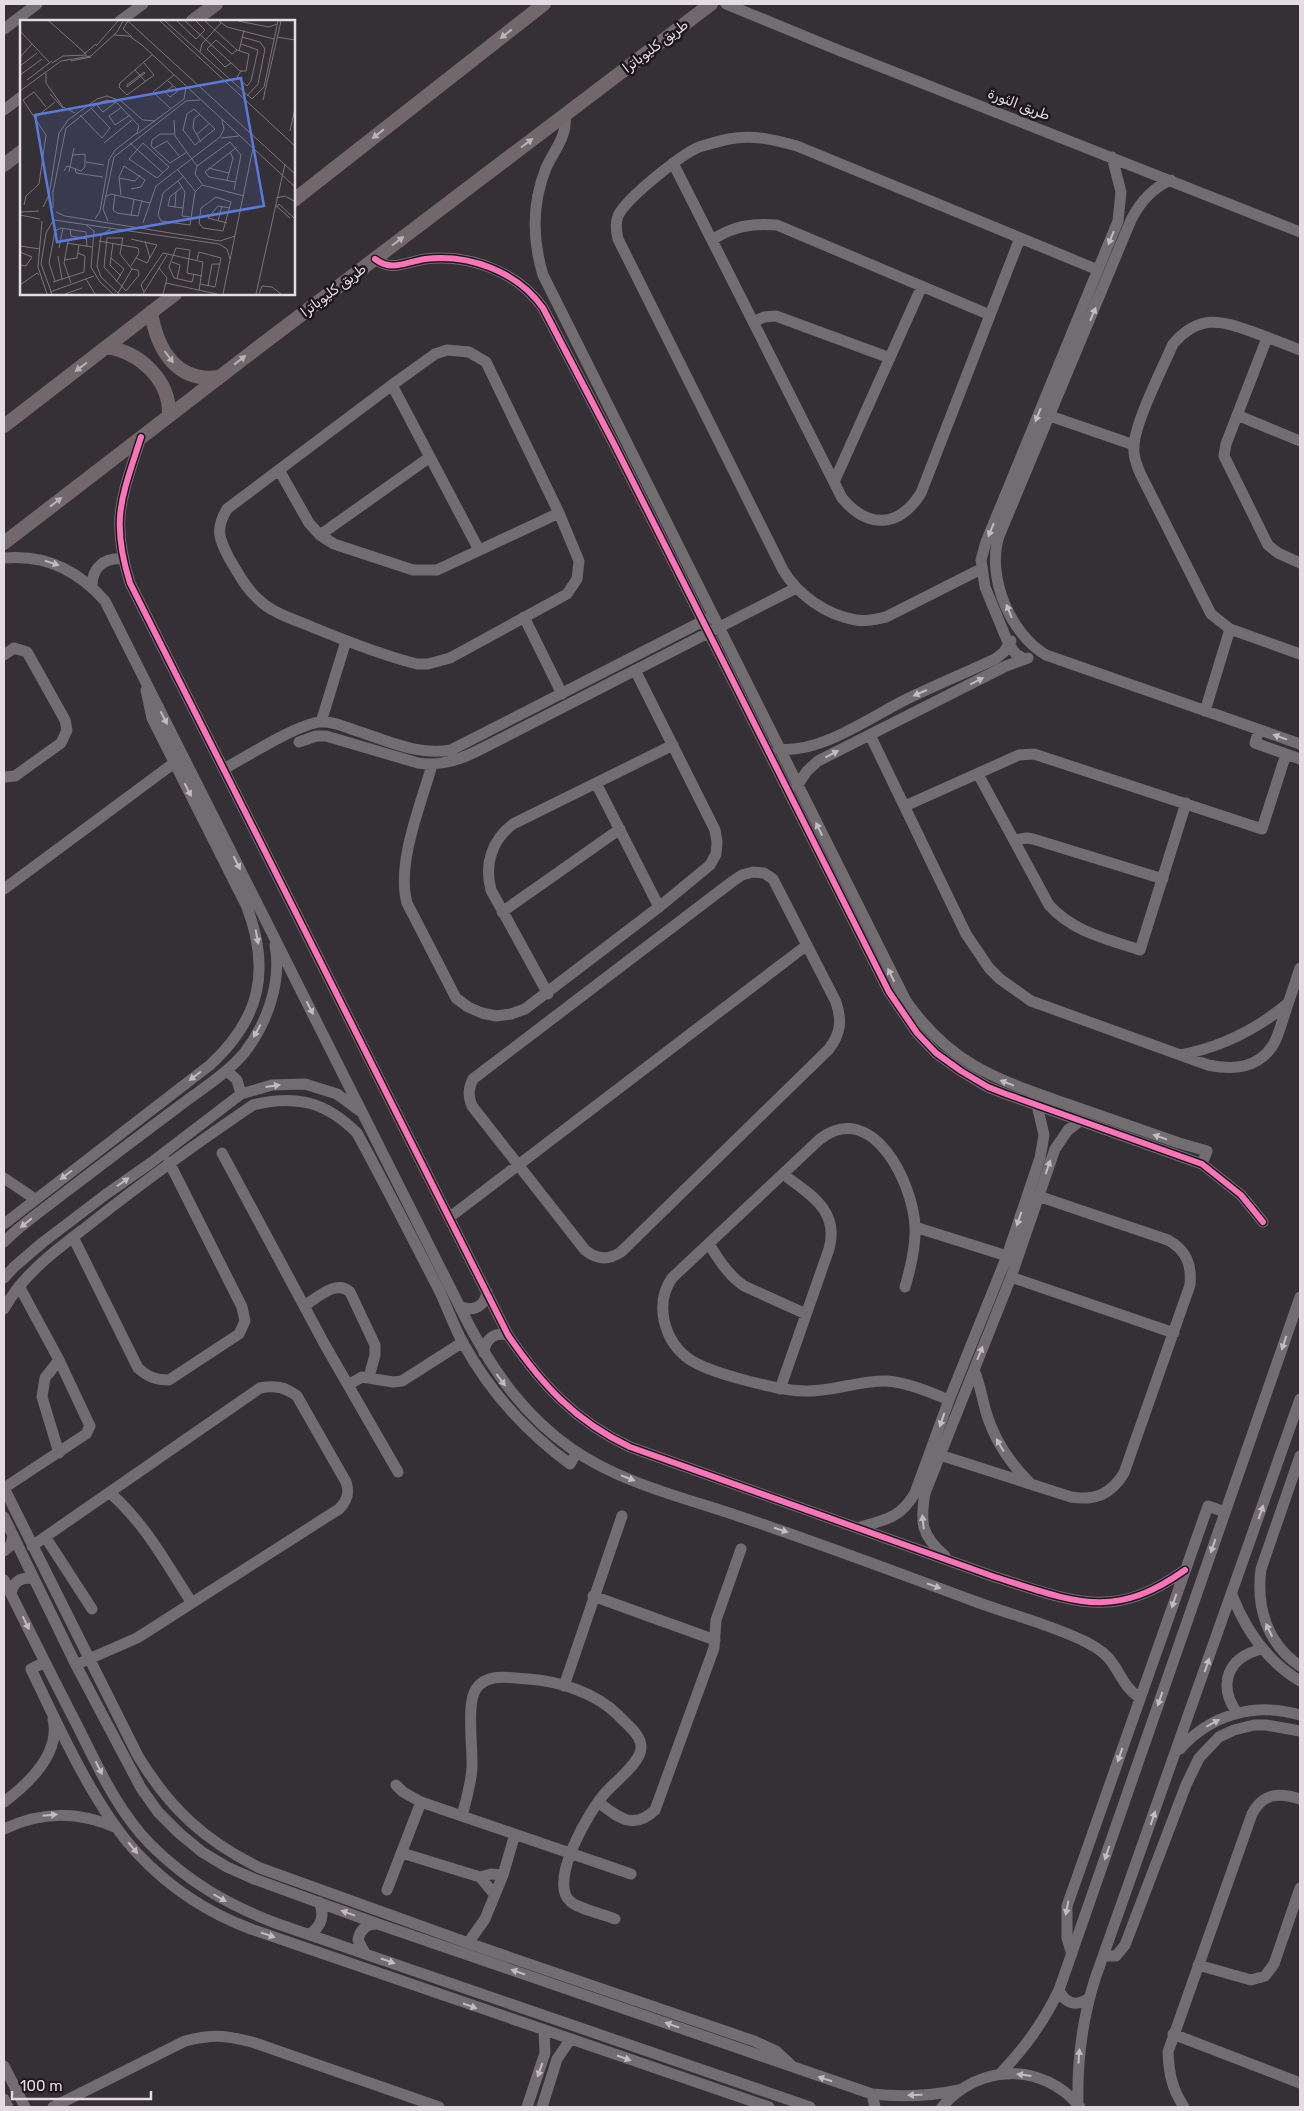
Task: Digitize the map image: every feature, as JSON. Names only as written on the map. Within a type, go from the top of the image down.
[{"type":"main road","points":[[194,20],[216,4]]},
{"type":"main road","points":[[295,199],[544,4]]},
{"type":"main road","name":"طريق كليوباترا","points":[[4,543],[219,377],[711,4]]},
{"type":"main road","points":[[4,165],[20,153]]},
{"type":"main road","points":[[4,426],[174,295]]},
{"type":"main road","points":[[151,312],[154,328],[160,343],[176,366],[200,378],[219,377]]},
{"type":"main road","points":[[106,347],[128,352],[145,364],[164,388],[168,398],[169,416]]},
{"type":"street","points":[[4,29],[37,4]]},
{"type":"street","points":[[121,20],[143,4]]},
{"type":"street","name":"طريق الثورة","points":[[726,4],[1300,232]]},
{"type":"street","points":[[4,110],[20,98]]},
{"type":"street","points":[[565,114],[566,123],[563,136],[544,172],[536,204],[536,247],[548,288],[889,992],[908,1022],[926,1043],[961,1071],[988,1087],[1202,1164],[1228,1183],[1263,1222]]},
{"type":"street","points":[[981,569],[886,617],[870,621],[855,620],[840,615],[818,604],[796,588],[783,570],[616,232],[620,211],[673,163],[698,148],[731,138],[764,138],[797,146],[1098,270]]},
{"type":"street","points":[[1080,328],[1098,270],[1118,221],[1121,192],[1112,157]]},
{"type":"street","points":[[673,163],[842,498],[852,510],[867,518],[883,520],[899,516],[912,507],[921,493],[1020,238]]},
{"type":"street","points":[[1171,180],[1149,194],[1138,207],[1080,328],[1014,487],[994,558],[997,580],[1010,616],[1020,633],[1037,650],[1055,660],[1300,744]]},
{"type":"street","points":[[1118,221],[1129,226]]},
{"type":"street","points":[[712,240],[725,232],[742,226],[760,223],[777,225],[990,315]]},
{"type":"street","points":[[374,259],[390,266],[436,258],[471,261],[507,276],[536,298],[779,749],[897,986],[916,1015],[940,1041],[979,1070],[1008,1084],[1207,1151],[1202,1164]]},
{"type":"street","points":[[834,482],[922,286]]},
{"type":"street","points":[[536,298],[536,292],[540,288],[548,288]]},
{"type":"street","points":[[754,322],[764,316],[776,316],[890,358]]},
{"type":"street","points":[[1300,350],[1228,323],[1214,321],[1202,323],[1182,334],[1170,350],[1138,427],[1134,445],[1135,460],[1140,473],[1211,614],[1230,629],[1300,654]]},
{"type":"street","points":[[1267,338],[1224,449],[1226,461],[1268,544],[1278,553],[1300,563]]},
{"type":"street","points":[[446,350],[468,352],[486,362],[559,513],[579,561],[577,579],[567,594],[450,658],[428,664],[405,661],[346,641],[278,613],[259,600],[243,583],[220,541],[220,524],[227,508],[392,385],[435,354],[446,350]]},
{"type":"street","points":[[1024,660],[1009,645],[985,587],[981,569],[983,551],[1050,416],[1062,372]]},
{"type":"street","points":[[392,385],[480,550]]},
{"type":"street","points":[[1237,414],[1300,441]]},
{"type":"street","points":[[1050,416],[1134,445]]},
{"type":"street","points":[[141,437],[125,485],[120,508],[119,525],[123,559],[130,583],[508,1335],[554,1395],[586,1422],[603,1433],[645,1452],[950,1561],[1055,1596],[1079,1602],[1103,1603],[1127,1600],[1150,1592],[1185,1570]]},
{"type":"street","points":[[320,535],[430,457]]},
{"type":"street","points":[[279,470],[309,523],[320,535],[334,544],[413,570],[437,570],[559,513]]},
{"type":"street","points":[[4,558],[33,558],[55,563],[74,573],[92,586],[104,601],[145,681],[219,840],[256,931],[260,956],[259,981],[253,1005],[243,1028],[228,1048],[210,1065],[35,1198],[4,1224]]},
{"type":"street","points":[[92,586],[95,571],[100,564],[115,558],[123,559]]},
{"type":"street","points":[[224,769],[298,728],[321,722],[335,723],[416,750],[452,756],[562,694],[711,624],[796,588]]},
{"type":"street","points":[[524,617],[562,694]]},
{"type":"street","points":[[299,742],[316,736],[326,736],[406,760],[432,765],[635,670],[711,624]]},
{"type":"street","points":[[1205,711],[1230,629]]},
{"type":"street","points":[[779,749],[796,750],[815,746],[906,700],[995,659],[1004,652],[1014,637],[1020,633]]},
{"type":"street","points":[[321,722],[346,641]]},
{"type":"street","points":[[4,655],[14,648],[28,652],[65,720],[67,730],[61,743],[15,776],[4,777]]},
{"type":"street","points":[[797,786],[807,771],[818,761],[1006,666],[1024,660],[1037,650]]},
{"type":"street","points":[[432,765],[405,865],[403,891],[407,903],[456,998],[468,1007],[489,1014],[511,1014],[526,1009],[659,907],[710,865],[716,854],[718,842],[715,830],[635,670]]},
{"type":"street","points":[[145,681],[152,718],[174,763],[272,934],[484,1353],[498,1376],[520,1403],[544,1427],[577,1452],[604,1468],[637,1482],[801,1537],[1073,1636],[1106,1656],[1127,1687],[1140,1698]]},
{"type":"street","points":[[1259,730],[1255,743],[1300,759]]},
{"type":"street","points":[[870,735],[966,934],[983,960],[1000,979],[1021,995],[1042,1006],[1181,1055],[1225,1068],[1239,1068],[1253,1064],[1265,1055],[1274,1044],[1300,968]]},
{"type":"street","points":[[548,994],[491,890],[488,873],[490,856],[496,841],[513,824],[673,745]]},
{"type":"street","points":[[904,806],[1019,756],[1034,754],[1262,829],[1286,754]]},
{"type":"street","points":[[4,889],[174,763]]},
{"type":"street","points":[[978,774],[1049,905],[1058,915],[1069,924],[1140,950],[1186,803]]},
{"type":"street","points":[[596,783],[659,907]]},
{"type":"street","points":[[502,912],[620,829]]},
{"type":"street","points":[[1014,840],[1033,839],[1163,879]]},
{"type":"street","points":[[764,873],[773,879],[836,1002],[840,1014],[840,1027],[836,1039],[829,1049],[622,1252],[615,1256],[598,1258],[585,1250],[519,1165],[469,1099],[470,1085],[473,1079],[742,874],[764,873]]},
{"type":"street","points":[[4,1242],[226,1070],[244,1052],[254,1038],[269,1008],[275,983],[277,958],[272,934]]},
{"type":"street","points":[[450,1217],[807,944]]},
{"type":"street","points":[[1181,1055],[1210,1048],[1237,1038],[1263,1022],[1288,1003]]},
{"type":"street","points":[[226,1070],[237,1080],[241,1094]]},
{"type":"street","points":[[4,1309],[28,1276],[241,1094],[272,1085],[305,1084],[337,1094],[363,1113]]},
{"type":"street","points":[[4,1278],[42,1243],[105,1195],[155,1167],[169,1162],[253,1104],[271,1100],[291,1099],[310,1102],[328,1109],[358,1133],[445,1303],[462,1342],[486,1381],[528,1430],[570,1464],[577,1452]]},
{"type":"street","points":[[857,1528],[891,1518],[898,1514],[908,1504],[924,1470],[949,1400],[1007,1256],[1043,1147],[1043,1124],[1037,1105]]},
{"type":"street","points":[[950,1561],[935,1548],[926,1535],[922,1523],[926,1493],[1011,1277],[1058,1142],[1068,1130],[1080,1121]]},
{"type":"street","points":[[906,1287],[914,1251],[915,1227],[910,1197],[900,1173],[878,1143],[863,1132],[849,1129],[830,1132],[820,1138],[672,1278],[665,1290],[663,1310],[669,1336],[678,1348],[696,1363],[780,1389],[817,1391],[861,1383],[888,1381],[911,1386],[949,1400]]},
{"type":"street","points":[[120,1134],[127,1145]]},
{"type":"street","points":[[222,1153],[304,1306],[398,1472]]},
{"type":"street","points":[[74,1237],[138,1368],[147,1376],[157,1380],[169,1380],[240,1334],[245,1321],[242,1308],[169,1162]]},
{"type":"street","points":[[780,1389],[829,1249],[832,1229],[828,1215],[818,1202],[782,1174]]},
{"type":"street","points":[[4,1178],[35,1198]]},
{"type":"street","points":[[940,1455],[1083,1499],[1101,1496],[1117,1484],[1124,1473],[1190,1285],[1190,1264],[1182,1250],[1168,1240],[1038,1196]]},
{"type":"street","points":[[403,1221],[414,1215]]},
{"type":"street","points":[[915,1227],[1007,1256]]},
{"type":"street","points":[[709,1244],[723,1266],[736,1281],[806,1314]]},
{"type":"street","points":[[1011,1277],[1174,1332]]},
{"type":"street","points":[[19,1286],[59,1360],[90,1426],[89,1432],[4,1488],[138,1756],[153,1780],[176,1809],[211,1840],[235,1856],[260,1868],[468,1943],[754,2040],[776,2051],[795,2070]]},
{"type":"street","points":[[304,1306],[334,1288],[343,1288],[350,1292],[375,1345],[375,1355],[369,1377]]},
{"type":"street","points":[[461,1307],[472,1309],[478,1307],[486,1298],[487,1292]]},
{"type":"street","points":[[1000,2073],[1029,2042],[1044,2020],[1059,1990],[1300,1297]]},
{"type":"street","points":[[484,1353],[484,1347],[491,1337],[502,1334],[508,1335]]},
{"type":"street","points":[[348,1385],[359,1378],[369,1377],[393,1382],[406,1380],[462,1342]]},
{"type":"street","points":[[59,1360],[45,1378],[42,1397],[59,1453]]},
{"type":"street","points":[[974,1370],[980,1385],[986,1412],[996,1438],[1011,1462],[1030,1484]]},
{"type":"street","points":[[32,1546],[260,1388],[280,1387],[297,1396],[348,1487],[346,1500],[338,1509],[137,1638],[76,1665]]},
{"type":"street","points":[[1079,2106],[1080,2047],[1089,1998],[1300,1399]]},
{"type":"street","points":[[1282,1450],[1300,1456],[1261,1569],[1260,1607],[1266,1625],[1274,1639],[1284,1652],[1300,1666]]},
{"type":"street","points":[[110,1493],[144,1529],[192,1603]]},
{"type":"street","points":[[1072,1954],[1066,1938],[1067,1906],[1208,1506],[1224,1512]]},
{"type":"street","points":[[564,1686],[593,1596],[622,1516]]},
{"type":"street","points":[[4,1517],[76,1665],[141,1788],[158,1812],[202,1852],[227,1867],[254,1879],[795,2070],[872,2094],[922,2095],[959,2090]]},
{"type":"street","points":[[4,1551],[11,1545],[13,1535]]},
{"type":"street","points":[[46,1538],[92,1609]]},
{"type":"street","points":[[598,1802],[619,1818],[629,1821],[639,1821],[648,1817],[655,1810],[714,1648],[716,1620],[741,1549]]},
{"type":"street","points":[[11,1594],[14,1584],[18,1580],[33,1578]]},
{"type":"street","points":[[4,1580],[109,1790],[150,1843],[201,1886],[222,1900],[258,1916],[810,2107]]},
{"type":"street","points":[[1232,1595],[1248,1630],[1262,1649],[1300,1682]]},
{"type":"street","points":[[593,1596],[715,1640]]},
{"type":"street","points":[[1237,1713],[1230,1703],[1227,1691],[1232,1667],[1240,1658],[1250,1652],[1262,1649]]},
{"type":"street","points":[[45,1662],[31,1669],[91,1786],[117,1828],[137,1854],[193,1901],[244,1927],[452,2000],[769,2107]]},
{"type":"street","points":[[462,1816],[471,1776],[471,1700],[479,1684],[485,1679],[498,1677],[540,1680],[564,1686],[602,1702],[634,1732],[641,1748],[638,1758],[598,1802],[585,1823],[562,1882],[566,1896],[576,1904],[615,1919]]},
{"type":"street","points":[[1176,1754],[1188,1740],[1203,1728],[1219,1719],[1237,1713],[1268,1709],[1300,1715]]},
{"type":"street","points":[[4,1802],[24,1785],[47,1757],[54,1733],[51,1710]]},
{"type":"street","points":[[1105,1956],[1116,1956],[1125,1945],[1186,1784],[1199,1758],[1220,1737],[1254,1725],[1279,1726],[1300,1731]]},
{"type":"street","points":[[396,1785],[403,1792],[421,1802],[632,1874]]},
{"type":"street","points":[[1184,2107],[1175,2093],[1169,2073],[1168,2052],[1252,1814],[1256,1805],[1273,1795],[1282,1794],[1300,1799]]},
{"type":"street","points":[[387,1890],[421,1802]]},
{"type":"street","points":[[4,1829],[42,1816],[61,1814],[80,1816],[117,1828]]},
{"type":"street","points":[[468,1943],[485,1920],[503,1875],[515,1834]]},
{"type":"street","points":[[402,1853],[480,1877],[491,1874],[503,1875]]},
{"type":"street","points":[[480,1877],[495,1895]]},
{"type":"street","points":[[193,1901],[201,1886]]},
{"type":"street","points":[[1198,1965],[1251,1980],[1265,1976],[1274,1964],[1300,1888]]},
{"type":"street","points":[[310,1934],[315,1931],[322,1920],[319,1902]]},
{"type":"street","points":[[365,1953],[359,1945],[359,1936],[368,1925],[378,1924]]},
{"type":"street","points":[[445,1947],[449,1936]]},
{"type":"street","points":[[452,2000],[458,1985]]},
{"type":"street","points":[[1059,1990],[1062,1996],[1072,2003],[1084,2002],[1089,1998]]},
{"type":"street","points":[[527,2107],[545,2053],[544,2031]]},
{"type":"street","points":[[1173,2034],[1300,2084]]},
{"type":"street","points":[[52,2107],[185,2041],[206,2036],[224,2035],[252,2042],[439,2107]]},
{"type":"street","points":[[542,2107],[557,2059],[570,2040]]},
{"type":"street","points":[[4,2066],[25,2107]]},
{"type":"street","points":[[942,2107],[959,2090],[979,2079],[1000,2073],[1030,2075],[1047,2082],[1056,2086],[1079,2106]]},
{"type":"street","points":[[872,2094],[875,2107]]},
{"type":"street","points":[[4,2099],[8,2107]]},
{"type":"cycle path","points":[[375,259],[381,263],[393,266],[425,259],[442,258],[475,263],[491,268],[520,284],[543,308],[614,444],[889,992],[917,1033],[936,1053],[988,1087],[1202,1164],[1241,1195],[1263,1222]]},
{"type":"cycle path","points":[[141,437],[128,476],[121,508],[121,542],[130,583],[508,1335],[547,1386],[593,1426],[630,1447],[995,1577],[1047,1593],[1092,1602],[1113,1601],[1135,1596],[1159,1586],[1185,1570]]}]
